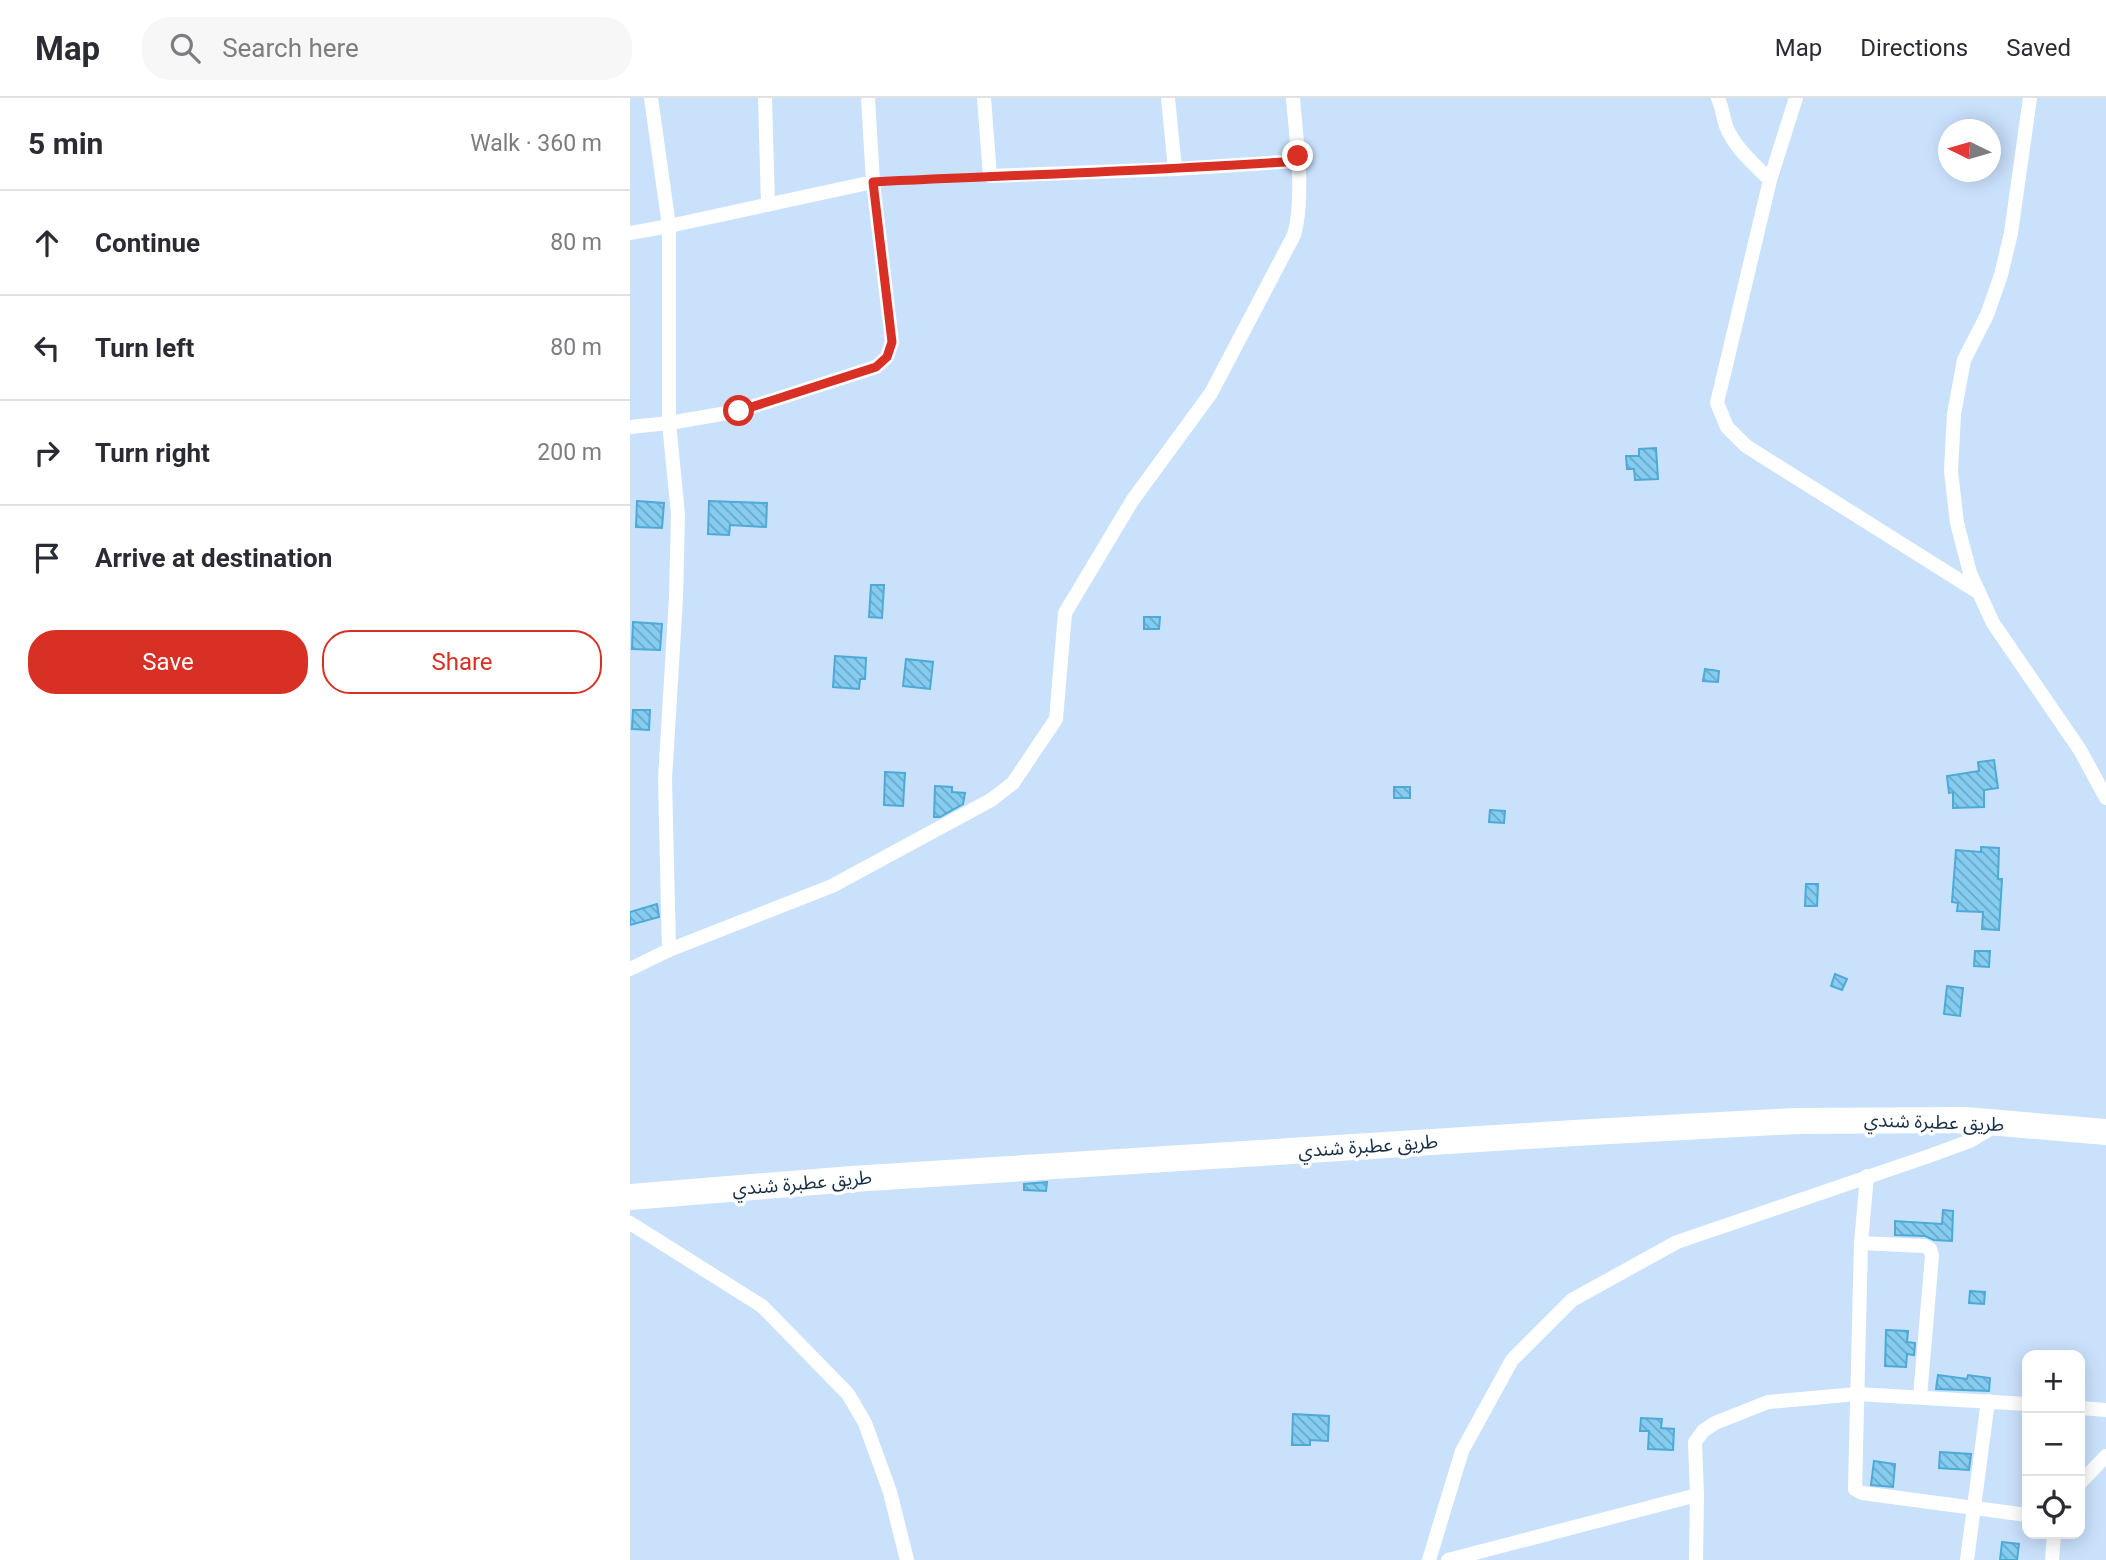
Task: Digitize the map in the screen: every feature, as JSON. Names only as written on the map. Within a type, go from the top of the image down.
[{"type":"highway","name":"طريق عطبرة شندي","points":[[630,1197],[852,1179],[1696,1126],[1844,1120],[1965,1120],[2106,1132]]},
{"type":"street","points":[[651,98],[670,226],[668,423],[678,514],[665,779],[669,950]]},
{"type":"street","points":[[765,98],[768,205]]},
{"type":"street","points":[[630,427],[739,411],[876,367],[887,357],[892,342],[873,182],[869,98]]},
{"type":"street","points":[[984,98],[990,176],[1298,161]]},
{"type":"street","points":[[1168,98],[1175,169]]},
{"type":"street","points":[[630,969],[669,950],[832,886],[991,800],[1013,783],[1056,719],[1065,614],[1132,501],[1211,393],[1294,235],[1298,220],[1298,161],[1293,98]]},
{"type":"street","points":[[1718,98],[1727,127],[1737,144],[1770,180]]},
{"type":"street","points":[[1796,98],[1770,180],[1717,403],[1727,427],[1746,446],[1979,592]]},
{"type":"street","points":[[2030,98],[2011,233],[2001,275],[1987,315],[1964,360],[1954,414],[1951,471],[1957,523],[1970,573],[1993,623],[2080,750],[2106,798]]},
{"type":"street","points":[[630,233],[873,182]]},
{"type":"street","points":[[1429,1560],[1462,1451],[1512,1360],[1572,1300],[1677,1242],[1970,1141],[1999,1123]]},
{"type":"street","points":[[1867,1176],[1861,1243],[1855,1489],[1861,1493],[2022,1513]]},
{"type":"street","points":[[630,1223],[762,1306],[848,1394],[865,1423],[890,1492],[907,1560]]},
{"type":"street","points":[[1861,1243],[1925,1246],[1930,1249],[1932,1256],[1920,1398]]},
{"type":"street","points":[[1696,1560],[1695,1442],[1703,1431],[1715,1423],[1768,1402],[1857,1394],[2022,1404]]},
{"type":"street","points":[[1967,1560],[1988,1401]]},
{"type":"street","points":[[2085,1408],[2106,1410]]},
{"type":"street","points":[[2085,1478],[2106,1455]]},
{"type":"street","points":[[1448,1560],[1697,1495]]},
{"type":"street","points":[[2052,1560],[2054,1539]]},
{"type":"path","points":[[873,182],[990,176]]},
{"type":"building","points":[[1656,448],[1658,479],[1635,480],[1634,469],[1627,469],[1626,456],[1639,456],[1639,449]]},
{"type":"building","points":[[637,501],[664,503],[662,528],[636,527]]},
{"type":"building","points":[[709,501],[767,503],[766,527],[730,525],[729,535],[708,534]]},
{"type":"building","points":[[871,585],[884,585],[882,618],[869,617]]},
{"type":"building","points":[[1144,617],[1160,617],[1159,629],[1144,629]]},
{"type":"building","points":[[633,622],[662,624],[660,650],[632,649]]},
{"type":"building","points":[[835,656],[866,658],[865,679],[860,679],[859,689],[833,687]]},
{"type":"building","points":[[906,659],[933,662],[930,689],[903,686]]},
{"type":"building","points":[[1705,669],[1719,671],[1718,682],[1703,681]]},
{"type":"building","points":[[633,710],[650,710],[649,730],[632,729]]},
{"type":"building","points":[[1994,760],[1998,788],[1984,790],[1984,807],[1953,808],[1953,792],[1949,793],[1947,776],[1979,771],[1978,762]]},
{"type":"building","points":[[885,772],[905,773],[903,806],[884,805]]},
{"type":"building","points":[[935,786],[952,787],[952,792],[965,793],[963,804],[940,817],[934,817]]},
{"type":"building","points":[[1394,787],[1410,787],[1410,798],[1394,798]]},
{"type":"building","points":[[1490,810],[1505,811],[1504,823],[1489,822]]},
{"type":"building","points":[[1981,847],[1999,848],[1998,879],[2002,879],[1999,930],[1982,929],[1983,912],[1957,911],[1958,903],[1952,902],[1956,850],[1981,852]]},
{"type":"building","points":[[1806,884],[1818,884],[1817,906],[1805,906]]},
{"type":"building","points":[[657,904],[659,917],[630,925],[630,912]]},
{"type":"building","points":[[1975,951],[1990,951],[1989,967],[1974,966]]},
{"type":"building","points":[[1835,974],[1847,979],[1842,990],[1831,986]]},
{"type":"building","points":[[1947,986],[1963,988],[1960,1016],[1944,1014]]},
{"type":"building","points":[[1047,1182],[1046,1191],[1024,1190],[1024,1184]]},
{"type":"building","points":[[1943,1210],[1953,1211],[1952,1241],[1934,1240],[1925,1236],[1895,1235],[1895,1221],[1942,1224]]},
{"type":"building","points":[[1970,1291],[1985,1292],[1984,1304],[1969,1303]]},
{"type":"building","points":[[1886,1330],[1908,1331],[1907,1342],[1915,1343],[1914,1355],[1907,1354],[1906,1367],[1885,1366]]},
{"type":"building","points":[[1938,1375],[1967,1379],[1968,1375],[1990,1378],[1989,1391],[1936,1389]]},
{"type":"building","points":[[1293,1414],[1329,1416],[1328,1441],[1310,1440],[1310,1445],[1292,1445]]},
{"type":"building","points":[[1641,1418],[1662,1419],[1661,1428],[1674,1429],[1673,1450],[1648,1449],[1649,1431],[1640,1431]]},
{"type":"building","points":[[1940,1452],[1971,1454],[1969,1470],[1939,1468]]},
{"type":"building","points":[[1874,1461],[1895,1464],[1893,1487],[1871,1485]]},
{"type":"building","points":[[2002,1542],[2019,1544],[2017,1560],[2000,1560]]},
{"type":"route","points":[[739,411],[876,367],[887,357],[892,342],[873,182],[1175,169],[1298,161],[1298,156]]}]
